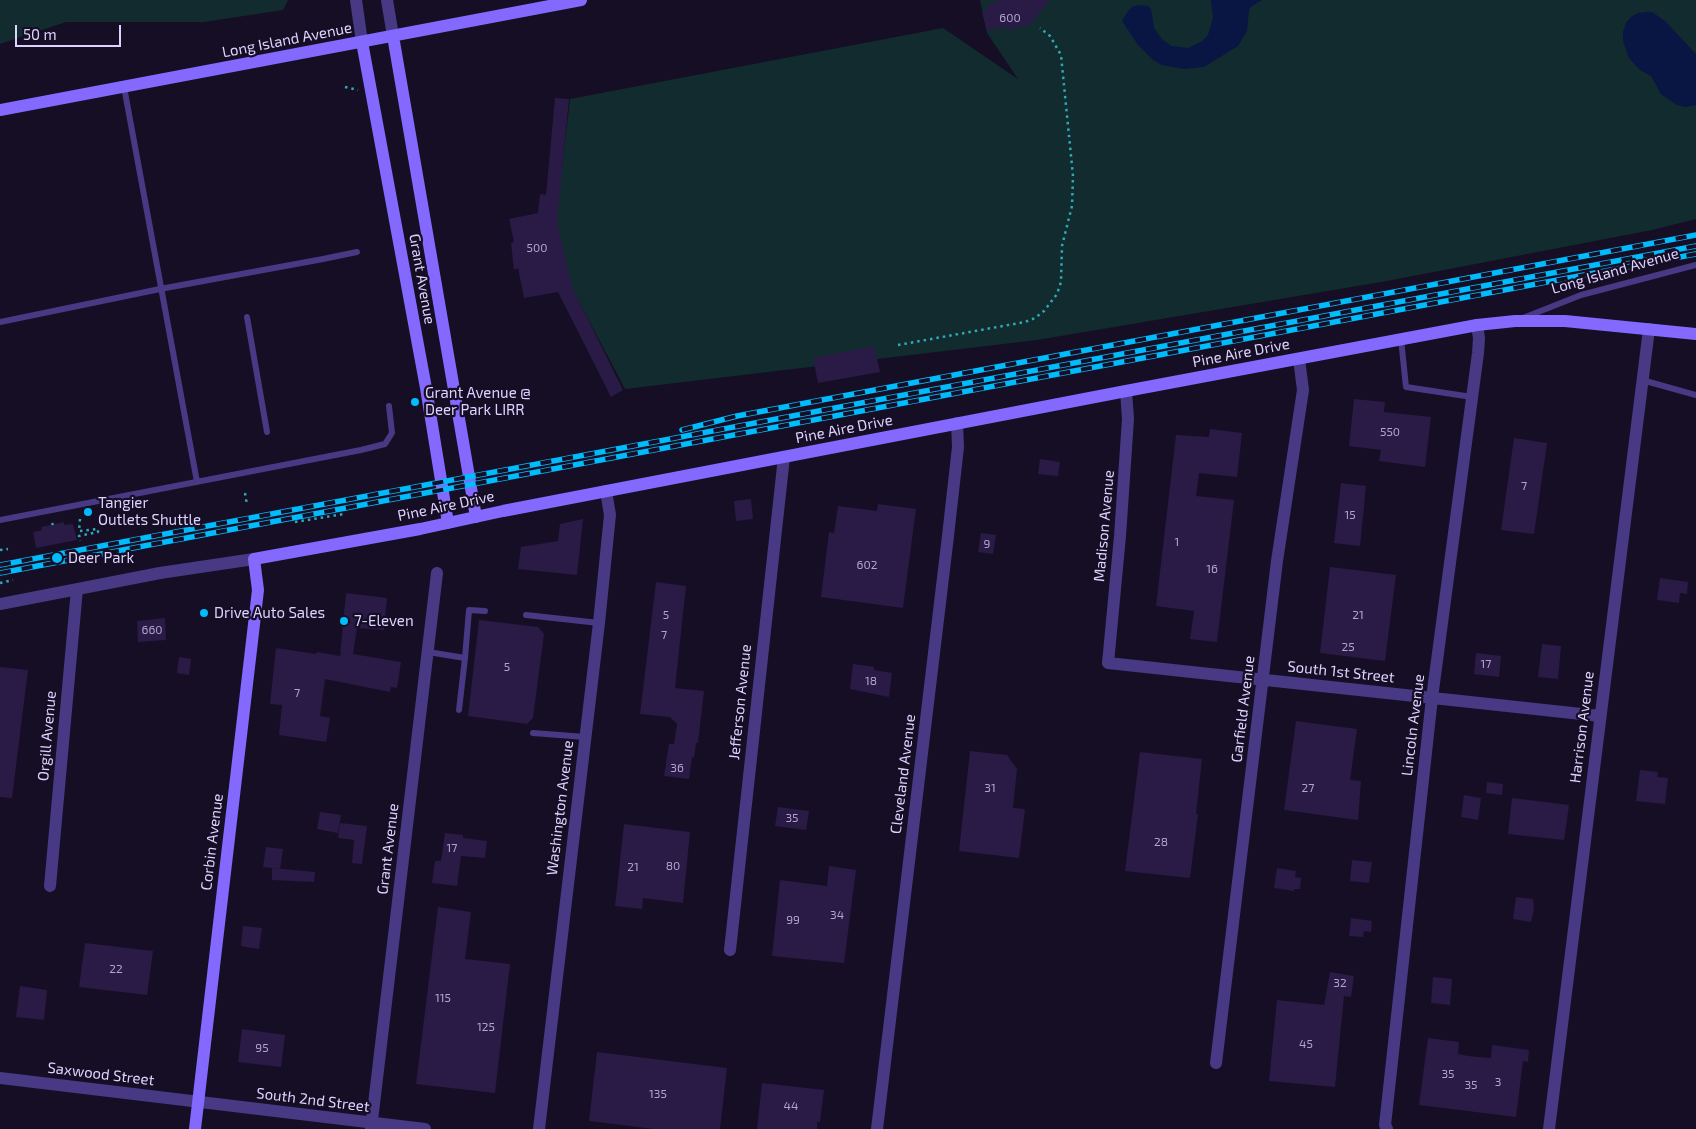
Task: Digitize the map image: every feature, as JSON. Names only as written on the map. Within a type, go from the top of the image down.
[{"type":"street","points":[[356,0],[362,42]]},
{"type":"street","points":[[387,0],[393,36]]},
{"type":"street","name":"Long Island Avenue","points":[[0,110],[581,0]]},
{"type":"street","name":"Grant Avenue","points":[[393,36],[476,517]]},
{"type":"street","name":"Grant Avenue","points":[[362,42],[426,388],[448,523]]},
{"type":"street","name":"Pine Aire Drive","points":[[0,604],[160,573],[254,559],[448,523],[606,491],[1477,325],[1516,321],[1565,321],[1696,334]]},
{"type":"street","name":"Lincoln Avenue","points":[[1387,1129],[1385,1125],[1432,698],[1479,346],[1477,325]]},
{"type":"street","name":"Harrison Avenue","points":[[1549,1129],[1648,329]]},
{"type":"street","name":"Garfield Avenue","points":[[1216,1063],[1277,561],[1303,390],[1299,358]]},
{"type":"street","name":"Madison Avenue","points":[[1108,663],[1127,439],[1128,411],[1126,391]]},
{"type":"street","name":"Cleveland Avenue","points":[[877,1129],[950,526],[958,447],[957,424]]},
{"type":"street","name":"Jefferson Avenue","points":[[730,950],[778,496],[784,457]]},
{"type":"street","name":"Washington Avenue","points":[[539,1129],[610,515],[606,491]]},
{"type":"street","name":"Corbin Avenue","points":[[195,1129],[258,590],[254,559]]},
{"type":"street","name":"Grant Avenue","points":[[371,1126],[437,573]]},
{"type":"street","name":"Orgill Avenue","points":[[50,886],[77,589]]},
{"type":"street","name":"South 1st Street","points":[[1108,663],[1600,716]]},
{"type":"street","name":"Saxwood Street","points":[[0,1078],[198,1102]]},
{"type":"street","name":"South 2nd Street","points":[[198,1102],[371,1126],[425,1129]]},
{"type":"lane","points":[[124,88],[197,482]]},
{"type":"lane","points":[[0,322],[160,289],[323,260],[357,252]]},
{"type":"lane","name":"Long Island Avenue","points":[[1516,321],[1581,295],[1696,265]]},
{"type":"lane","points":[[247,317],[267,432]]},
{"type":"lane","points":[[1401,339],[1406,387],[1472,397]]},
{"type":"lane","points":[[1642,380],[1696,395]]},
{"type":"lane","points":[[0,520],[385,444],[392,433],[389,406]]},
{"type":"lane","points":[[460,710],[470,610],[485,611]]},
{"type":"lane","points":[[526,615],[598,623]]},
{"type":"lane","points":[[428,652],[465,658]]},
{"type":"lane","points":[[534,733],[585,737]]},
{"type":"path","points":[[898,345],[1025,322],[1044,311],[1057,294],[1061,282],[1062,246],[1072,206],[1073,176],[1061,55],[1050,36],[1040,28]]},
{"type":"path","points":[[245,492],[247,505]]},
{"type":"path","points":[[138,513],[140,522]]},
{"type":"path","points":[[295,522],[344,514]]},
{"type":"path","points":[[80,519],[80,531],[98,529],[98,532],[79,536],[80,541]]},
{"type":"path","points":[[0,550],[8,549]]},
{"type":"path","points":[[3,578],[4,582]]},
{"type":"path","points":[[0,583],[13,580]]},
{"type":"green space","points":[[0,0],[288,0],[283,10],[204,22],[66,22],[0,44]]},
{"type":"green space","points":[[980,0],[1696,0],[1696,219],[1652,230],[1387,281],[1037,340],[625,389],[567,279],[556,219],[570,99],[943,28],[1018,79],[987,33]]},
{"type":"shaded area","points":[[1211,0],[1262,0],[1249,10],[1247,31],[1238,46],[1204,67],[1184,69],[1162,65],[1153,60],[1138,45],[1122,21],[1132,7],[1138,5],[1148,6],[1151,9],[1154,28],[1162,39],[1171,46],[1188,48],[1201,42],[1208,35],[1213,18]]},
{"type":"shaded area","points":[[1652,12],[1665,21],[1696,54],[1696,105],[1685,107],[1677,105],[1668,99],[1661,94],[1651,76],[1640,70],[1629,58],[1623,41],[1626,23],[1638,13]]},
{"type":"building","points":[[997,0],[1050,0],[1030,24],[1007,30],[1006,26],[987,31],[982,12],[988,10],[987,5],[998,2]]},
{"type":"building","points":[[555,98],[569,99],[557,222],[572,287],[623,390],[611,397],[558,292],[524,298],[518,268],[514,270],[511,243],[514,242],[509,219],[538,213],[540,194],[546,195]]},
{"type":"building","points":[[874,346],[880,372],[818,383],[813,358]]},
{"type":"building","points":[[1354,399],[1385,402],[1384,412],[1431,417],[1425,467],[1379,461],[1381,450],[1349,446]]},
{"type":"building","points":[[1210,429],[1242,433],[1237,477],[1199,473],[1196,496],[1234,500],[1217,642],[1190,639],[1194,611],[1156,606],[1176,435],[1209,437]]},
{"type":"building","points":[[1514,438],[1547,443],[1534,534],[1501,530]]},
{"type":"building","points":[[1040,459],[1060,462],[1058,476],[1038,474]]},
{"type":"building","points":[[1341,483],[1366,486],[1360,546],[1334,543]]},
{"type":"building","points":[[751,499],[753,519],[736,521],[734,501]]},
{"type":"building","points":[[878,504],[916,509],[903,608],[821,597],[829,532],[834,533],[838,506],[877,511]]},
{"type":"building","points":[[583,519],[577,575],[518,569],[521,547],[558,541],[560,524]]},
{"type":"building","name":"Deer Park","points":[[64,522],[64,525],[73,524],[77,540],[36,548],[33,532],[42,530],[41,527]]},
{"type":"building","points":[[981,533],[996,535],[993,554],[978,552]]},
{"type":"building","points":[[1330,567],[1396,575],[1385,661],[1320,653]]},
{"type":"building","points":[[1660,578],[1688,582],[1687,594],[1680,593],[1679,603],[1657,600]]},
{"type":"building","points":[[656,582],[686,586],[675,688],[704,691],[698,743],[696,743],[694,758],[692,757],[689,779],[664,776],[669,744],[674,744],[677,724],[670,717],[640,714]]},
{"type":"building","points":[[346,593],[387,598],[384,630],[357,628],[353,654],[401,662],[397,688],[391,687],[390,692],[325,679],[320,716],[330,718],[326,742],[279,735],[282,705],[270,704],[276,648],[340,656]]},
{"type":"building","points":[[165,618],[166,640],[138,642],[137,621]]},
{"type":"building","points":[[479,620],[538,627],[544,634],[533,718],[527,724],[468,716]]},
{"type":"building","points":[[1542,644],[1561,646],[1558,679],[1538,677]]},
{"type":"building","points":[[1476,653],[1501,656],[1499,677],[1474,674]]},
{"type":"building","points":[[179,657],[191,659],[189,675],[177,673]]},
{"type":"building","points":[[853,664],[874,667],[874,670],[892,673],[889,697],[850,689]]},
{"type":"building","points":[[0,667],[28,670],[12,798],[0,797]]},
{"type":"building","points":[[1296,721],[1357,729],[1350,780],[1361,781],[1358,820],[1284,810]]},
{"type":"building","points":[[970,751],[1007,755],[1017,769],[1013,808],[1025,809],[1019,858],[959,851]]},
{"type":"building","points":[[1140,752],[1202,759],[1196,814],[1198,814],[1190,878],[1125,871]]},
{"type":"building","points":[[1640,770],[1658,772],[1657,777],[1668,778],[1665,804],[1636,801]]},
{"type":"building","points":[[1487,782],[1503,784],[1502,795],[1486,793]]},
{"type":"building","points":[[1464,795],[1481,798],[1478,820],[1461,817]]},
{"type":"building","points":[[1512,798],[1569,805],[1564,840],[1508,834]]},
{"type":"building","points":[[778,807],[809,811],[806,830],[775,826]]},
{"type":"building","points":[[320,812],[341,815],[338,833],[317,829]]},
{"type":"building","points":[[340,823],[367,826],[362,864],[352,863],[354,840],[338,838]]},
{"type":"building","points":[[624,824],[690,832],[683,903],[643,898],[642,909],[615,906]]},
{"type":"building","points":[[445,833],[463,835],[463,838],[487,841],[485,858],[461,856],[457,886],[432,883],[435,861],[441,861]]},
{"type":"building","points":[[266,847],[283,849],[280,869],[263,867]]},
{"type":"building","points":[[1352,860],[1372,862],[1369,883],[1350,881]]},
{"type":"building","points":[[829,866],[856,870],[844,963],[772,956],[780,880],[827,886]]},
{"type":"building","points":[[272,868],[315,872],[314,882],[272,880]]},
{"type":"building","points":[[1277,868],[1296,871],[1295,877],[1301,878],[1300,889],[1294,889],[1294,891],[1274,888]]},
{"type":"building","points":[[1516,897],[1533,899],[1534,909],[1531,922],[1513,919]]},
{"type":"building","points":[[438,907],[471,912],[465,959],[510,964],[495,1093],[416,1084]]},
{"type":"building","points":[[1351,918],[1372,921],[1371,932],[1364,931],[1363,937],[1349,936]]},
{"type":"building","points":[[243,926],[262,928],[259,949],[241,946]]},
{"type":"building","points":[[85,943],[153,951],[147,995],[79,987]]},
{"type":"building","points":[[1330,972],[1354,976],[1351,997],[1344,996],[1335,1087],[1269,1081],[1277,1000],[1324,1005]]},
{"type":"building","points":[[1433,977],[1452,979],[1450,1005],[1431,1003]]},
{"type":"building","points":[[20,986],[47,990],[44,1020],[16,1017]]},
{"type":"building","points":[[242,1029],[285,1035],[281,1067],[238,1062]]},
{"type":"building","points":[[1428,1038],[1459,1042],[1458,1054],[1468,1056],[1491,1058],[1492,1045],[1529,1050],[1528,1062],[1523,1061],[1516,1117],[1419,1105]]},
{"type":"building","points":[[597,1052],[727,1068],[720,1129],[654,1129],[589,1121]]},
{"type":"building","points":[[762,1083],[824,1090],[820,1122],[817,1122],[817,1129],[757,1129]]},
{"type":"railway","points":[[682,430],[737,416],[1696,235]]},
{"type":"railway","points":[[0,565],[1696,246]]},
{"type":"railway","points":[[0,573],[1696,254]]},
{"type":"place","name":"Grant Avenue @ Deer Park LIRR","points":[[415,402]]},
{"type":"place","name":"Tangier Outlets Shuttle","points":[[88,512]]},
{"type":"place","name":"Deer Park","points":[[57,558]]},
{"type":"place","name":"Drive Auto Sales","points":[[204,613]]},
{"type":"place","name":"7-Eleven","points":[[344,621]]}]
